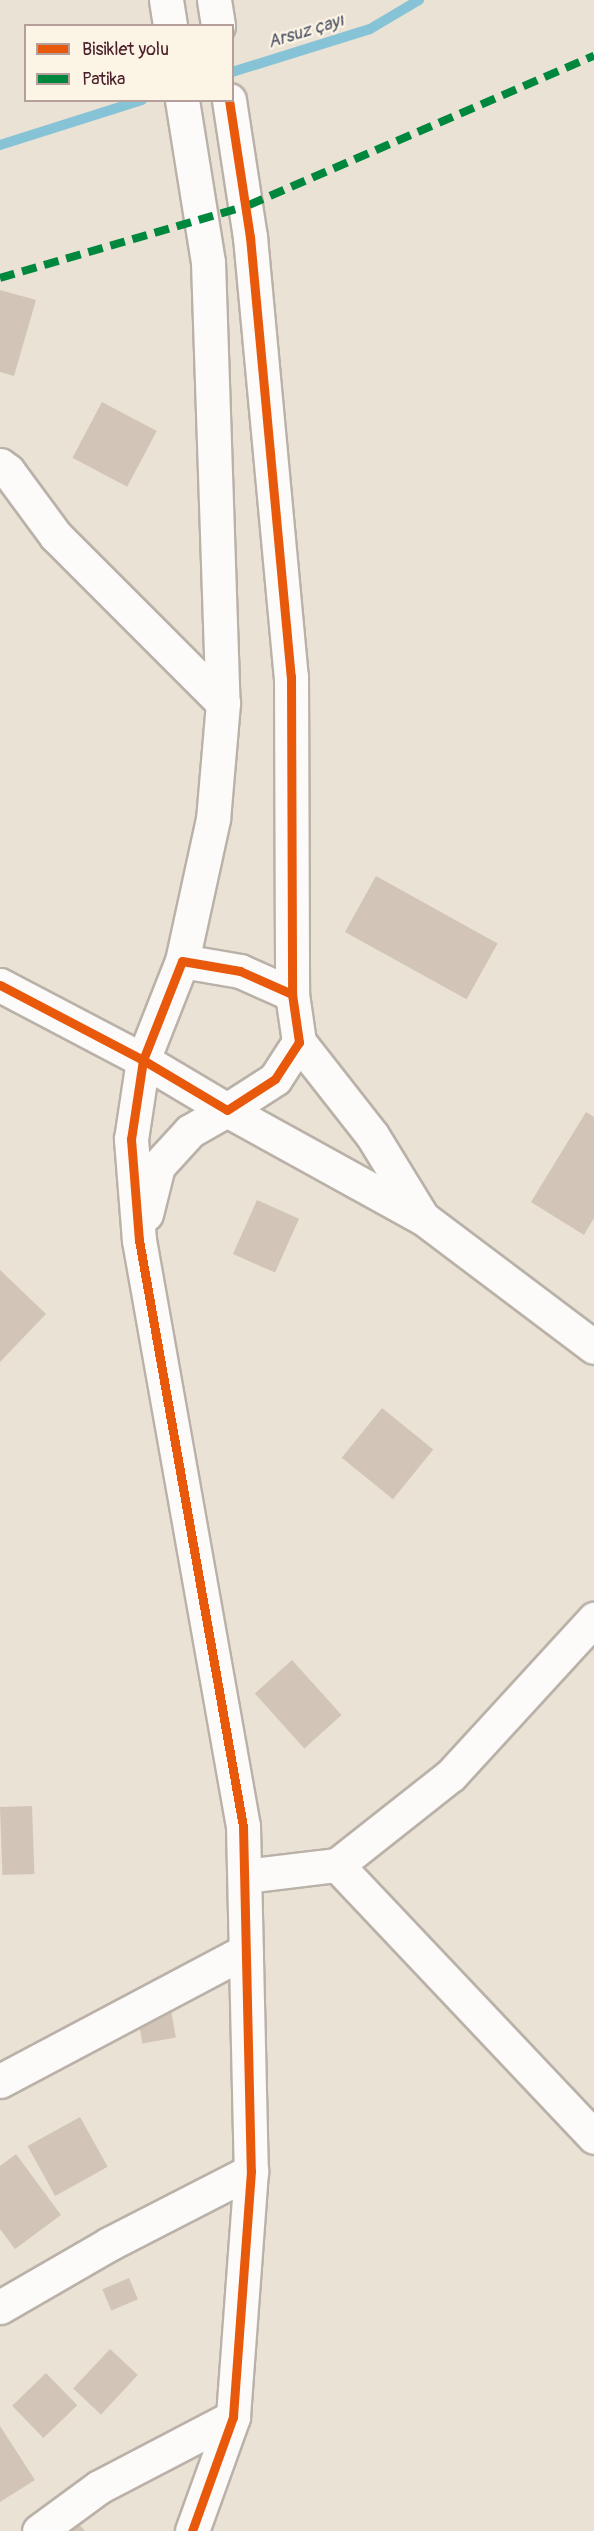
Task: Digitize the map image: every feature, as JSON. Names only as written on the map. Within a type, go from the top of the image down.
[{"type":"street","points":[[166,0],[170,24]]},
{"type":"street","points":[[214,0],[218,24]]},
{"type":"street","points":[[182,102],[208,262],[223,703],[213,819],[183,961],[143,1060],[131,1139],[140,1240],[243,1826],[251,2171],[233,2417],[192,2531]]},
{"type":"street","points":[[229,102],[250,237],[291,676],[292,994],[299,1042],[372,1135],[423,1218]]},
{"type":"street","points":[[0,465],[9,471],[57,536],[223,703]]},
{"type":"street","points":[[183,961],[240,971],[292,994]]},
{"type":"street","points":[[0,986],[143,1060],[227,1110],[423,1218],[594,1347]]},
{"type":"street","points":[[140,1240],[158,1166],[190,1131],[276,1079],[299,1042]]},
{"type":"street","points":[[245,1876],[337,1865],[451,1775],[594,1619]]},
{"type":"street","points":[[337,1865],[594,2137]]},
{"type":"street","points":[[0,2081],[246,1951]]},
{"type":"street","points":[[0,2307],[109,2244],[251,2171]]},
{"type":"street","points":[[39,2531],[99,2487],[233,2417]]},
{"type":"building","points":[[0,290],[36,300],[14,376],[0,372]]},
{"type":"building","points":[[102,402],[157,431],[127,487],[72,458]]},
{"type":"building","points":[[376,876],[498,943],[467,999],[345,932]]},
{"type":"building","points":[[586,1112],[594,1117],[594,1218],[584,1235],[531,1202]]},
{"type":"building","points":[[257,1200],[299,1219],[275,1273],[233,1254]]},
{"type":"building","points":[[0,1270],[46,1314],[0,1362]]},
{"type":"building","points":[[382,1408],[433,1450],[393,1499],[342,1458]]},
{"type":"building","points":[[292,1660],[342,1715],[304,1748],[255,1693]]},
{"type":"building","points":[[32,1806],[34,1874],[2,1875],[0,1807]]},
{"type":"building","points":[[171,2010],[176,2038],[142,2043],[138,2016]]},
{"type":"building","points":[[80,2117],[108,2167],[55,2196],[28,2146]]},
{"type":"building","points":[[16,2154],[61,2215],[15,2249],[0,2229],[0,2166]]},
{"type":"building","points":[[129,2278],[138,2299],[111,2311],[102,2289]]},
{"type":"building","points":[[110,2349],[138,2375],[101,2414],[73,2388]]},
{"type":"building","points":[[46,2373],[77,2405],[43,2438],[12,2406]]},
{"type":"building","points":[[0,2426],[35,2480],[0,2502]]},
{"type":"building","points":[[78,2523],[85,2531],[70,2531]]},
{"type":"waterway","name":"Arsuz çayı","points":[[234,71],[370,29],[419,0]]},
{"type":"waterway","name":"Arsuz çayı","points":[[0,145],[136,102]]},
{"type":"marked path","points":[[0,278],[249,205],[594,56]]},
{"type":"cycle path","points":[[229,102],[250,237],[291,676],[292,994]]},
{"type":"cycle path","points":[[182,961],[240,971],[292,994],[299,1042],[275,1079],[227,1110],[143,1060],[182,961]]},
{"type":"cycle path","points":[[0,985],[143,1060],[131,1139],[139,1240],[243,1826],[251,2171],[233,2417],[192,2531]]}]
